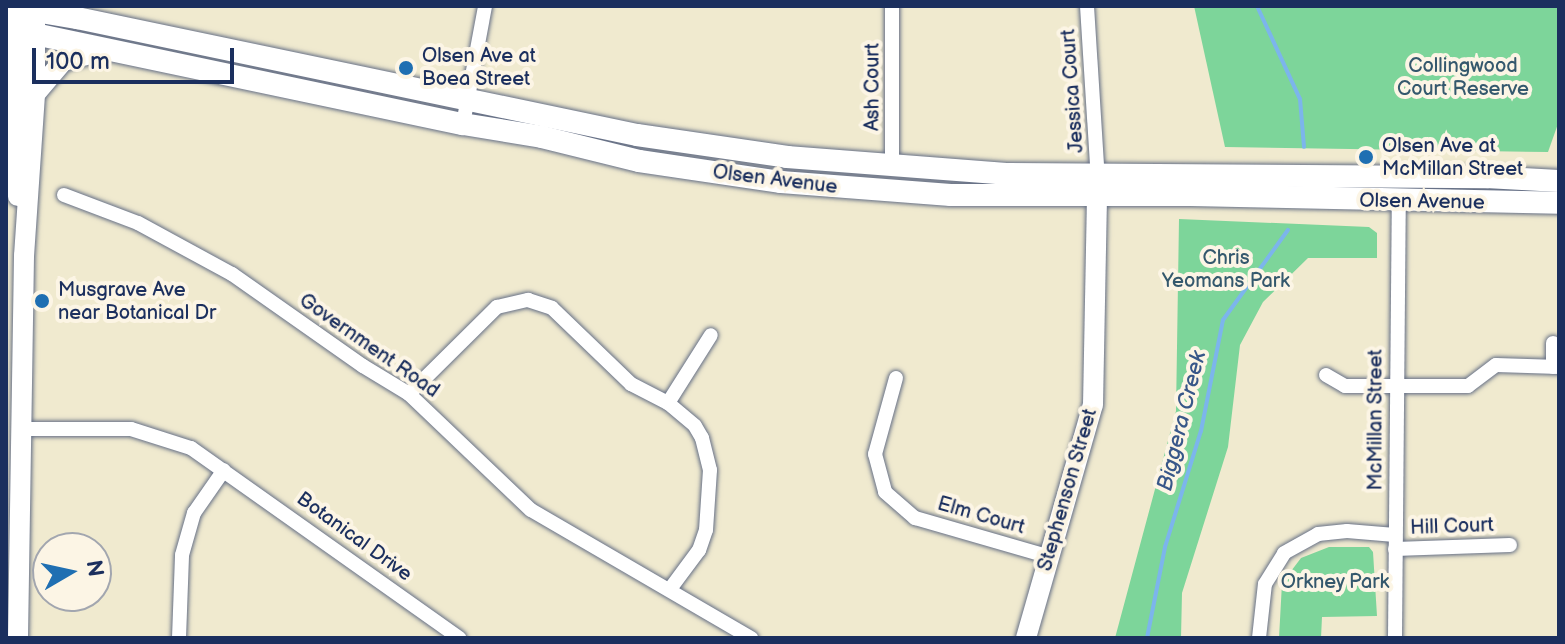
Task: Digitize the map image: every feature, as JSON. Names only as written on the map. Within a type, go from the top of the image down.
[{"type":"main road","name":"Olsen Avenue","points":[[21,16],[72,12],[466,99],[710,147],[892,167],[1009,174],[1099,172],[1486,177],[1559,181]]},
{"type":"main road","name":"Olsen Avenue","points":[[21,16],[114,48],[463,124],[542,137],[639,161],[781,182],[890,193],[1097,197],[1191,195],[1399,202],[1559,203]]},
{"type":"main road","points":[[18,638],[24,256],[35,94],[21,16]]},
{"type":"main road","points":[[21,16],[18,196],[24,256]]},
{"type":"main road","points":[[35,94],[63,61],[114,48]]},
{"type":"main road","points":[[6,78],[17,115]]},
{"type":"main road","name":"Stephenson Street","points":[[1026,638],[1093,405],[1097,197]]},
{"type":"street","points":[[463,124],[485,6]]},
{"type":"street","name":"Ash Court","points":[[892,6],[892,167]]},
{"type":"street","name":"Jessica Court","points":[[1087,6],[1099,172],[1097,197]]},
{"type":"street","name":"Government Road","points":[[64,195],[138,223],[232,274],[363,366],[409,394],[531,510],[751,638]]},
{"type":"street","name":"McMillan Street","points":[[1395,638],[1399,202]]},
{"type":"street","points":[[409,394],[489,313],[517,300],[528,300],[552,308],[631,384],[668,403],[695,426],[710,470],[706,530],[699,550],[670,589]]},
{"type":"street","points":[[668,403],[711,335]]},
{"type":"street","points":[[1326,375],[1345,386],[1468,386],[1496,365],[1556,367],[1553,343]]},
{"type":"street","name":"Elm Court","points":[[896,378],[875,454],[885,492],[915,518],[1050,557]]},
{"type":"street","name":"Botanical Drive","points":[[21,429],[131,429],[191,448],[459,638]]},
{"type":"street","points":[[179,638],[182,555],[194,513],[224,470]]},
{"type":"street","name":"Hill Court","points":[[1259,638],[1265,584],[1284,553],[1318,534],[1347,531],[1395,542],[1510,545]]},
{"type":"green space","name":"Collingwood Court Reserve","points":[[1194,6],[1559,6],[1559,121],[1548,152],[1225,147]]},
{"type":"green space","name":"Chris Yeomans Park","points":[[1179,219],[1369,227],[1377,233],[1377,258],[1308,258],[1263,302],[1240,345],[1228,447],[1182,593],[1181,638],[1115,638],[1176,411]]},
{"type":"green space","name":"Orkney Park","points":[[1329,547],[1369,547],[1373,552],[1377,616],[1322,617],[1321,638],[1279,638],[1282,583],[1301,558]]},
{"type":"waterway","name":"Biggera Creek","points":[[1257,6],[1300,99],[1304,147]]},
{"type":"waterway","name":"Biggera Creek","points":[[1147,638],[1165,547],[1201,431],[1223,320],[1288,230]]},
{"type":"place","name":"Olsen Ave at Boea Street","points":[[406,68]]},
{"type":"place","name":"Olsen Ave at McMillan Street","points":[[1366,157]]},
{"type":"place","name":"Musgrave Ave near Botanical Dr","points":[[42,301]]}]
